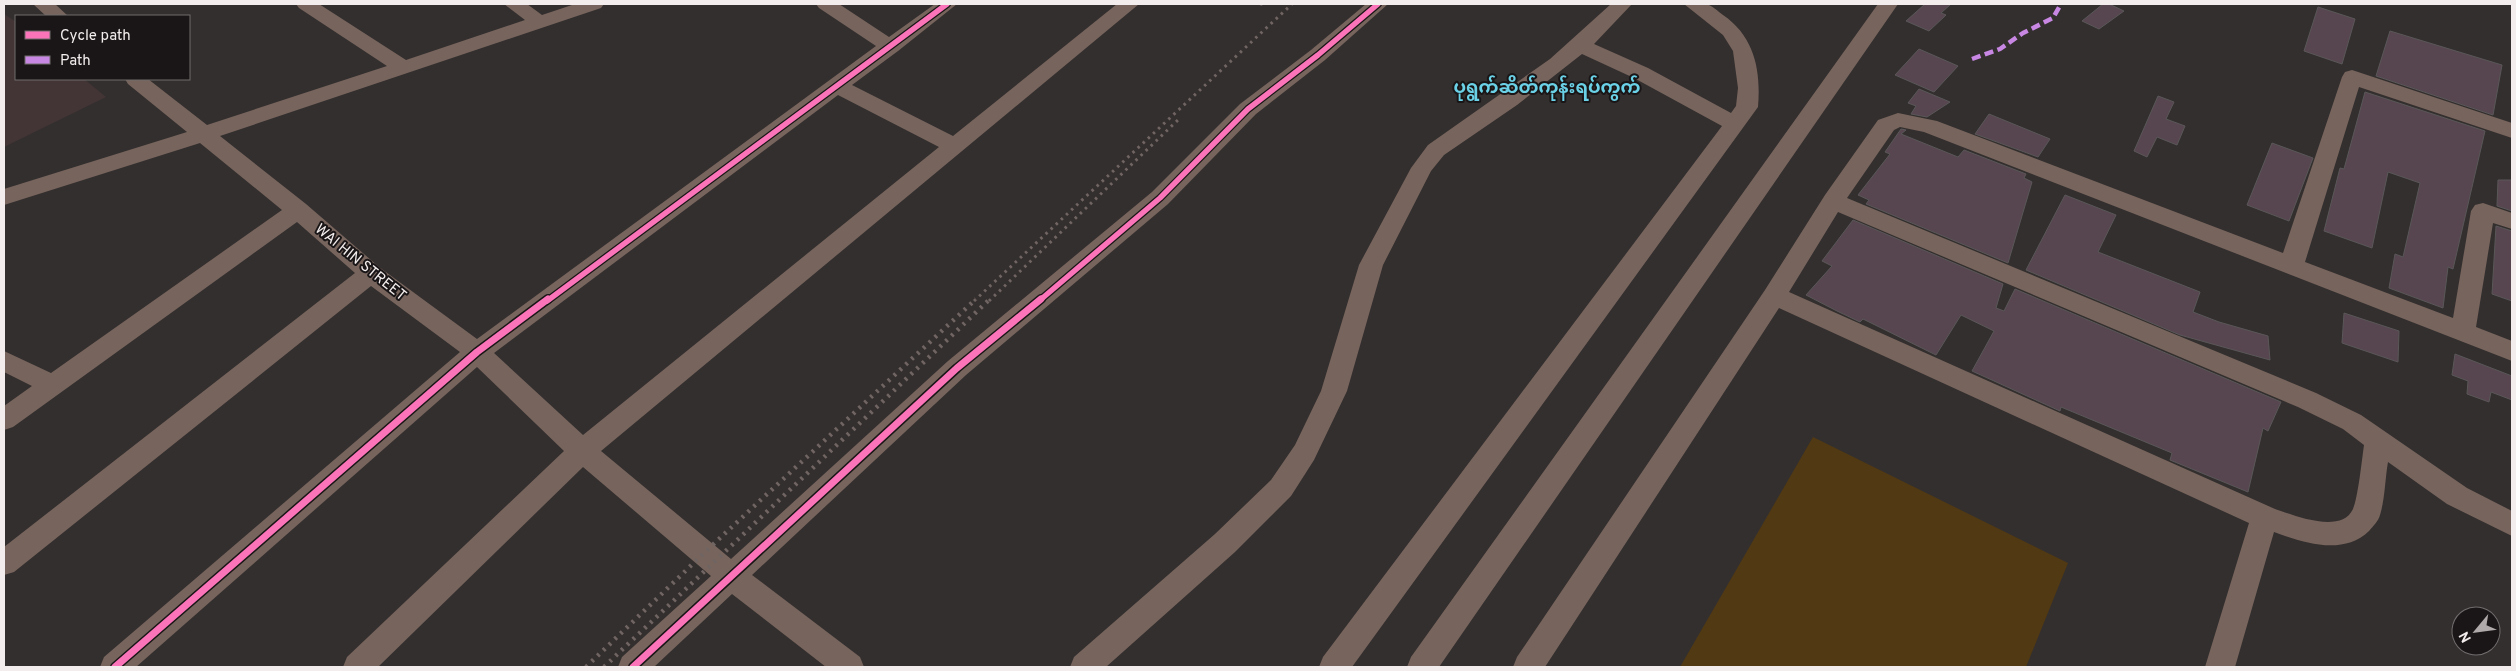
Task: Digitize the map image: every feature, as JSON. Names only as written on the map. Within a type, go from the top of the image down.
[{"type":"street","points":[[43,4],[57,15]]},
{"type":"street","points":[[306,4],[404,68]]},
{"type":"street","points":[[514,4],[540,22]]},
{"type":"street","points":[[4,197],[204,134],[594,4]]},
{"type":"street","points":[[826,4],[891,47]]},
{"type":"street","points":[[115,667],[477,352],[891,47],[946,4]]},
{"type":"street","points":[[358,667],[582,451],[1129,4]]},
{"type":"street","points":[[632,667],[957,368],[1103,248],[1160,198],[1248,109],[1378,4]]},
{"type":"street","points":[[1085,667],[1225,543],[1281,488],[1305,452],[1334,391],[1371,266],[1422,168],[1436,150],[1492,112],[1580,45],[1605,23],[1622,4]]},
{"type":"street","points":[[1334,667],[1747,106],[1750,89],[1743,51],[1734,34],[1694,4]]},
{"type":"street","points":[[1422,667],[1888,4]]},
{"type":"street","points":[[1580,45],[1641,73],[1734,124]]},
{"type":"street","points":[[2291,267],[2352,77],[2512,131]]},
{"type":"street","name":"WAI HIN STREET","points":[[136,80],[298,210],[371,273],[477,352],[582,451],[730,575],[849,667]]},
{"type":"street","points":[[837,86],[954,146]]},
{"type":"street","points":[[1528,667],[1774,296],[1833,201],[1886,125],[1898,120],[1929,126],[2512,351]]},
{"type":"street","points":[[1833,201],[2307,400],[2352,422],[2457,496],[2512,524]]},
{"type":"street","points":[[4,420],[298,210]]},
{"type":"street","points":[[2464,333],[2483,211],[2512,221]]},
{"type":"street","points":[[4,563],[371,273]]},
{"type":"street","points":[[1774,296],[2265,517],[2304,531],[2333,534],[2352,529],[2366,515],[2378,441]]},
{"type":"street","points":[[4,361],[53,385]]},
{"type":"street","points":[[2220,667],[2265,517]]},
{"type":"shaded area","points":[[4,14],[15,21],[15,80],[85,80],[106,97],[4,147]]},
{"type":"shaded area","points":[[1813,437],[2068,563],[2026,667],[1680,667]]},
{"type":"building","points":[[1925,4],[1951,4],[1941,13],[1946,15],[1929,31],[1906,21]]},
{"type":"building","points":[[2103,4],[2109,4],[2124,11],[2099,29],[2082,21]]},
{"type":"building","points":[[2318,7],[2355,19],[2342,64],[2304,51]]},
{"type":"building","points":[[2390,31],[2502,65],[2493,115],[2376,76]]},
{"type":"building","points":[[1919,49],[1958,66],[1934,92],[1895,75]]},
{"type":"building","points":[[1919,89],[1950,102],[1927,117],[1911,114],[1916,106],[1908,103]]},
{"type":"building","points":[[2365,92],[2485,131],[2453,269],[2448,267],[2443,308],[2389,288],[2395,254],[2403,257],[2420,183],[2388,172],[2372,248],[2324,231],[2340,168],[2344,169]]},
{"type":"building","points":[[2158,96],[2174,102],[2166,119],[2185,126],[2177,145],[2157,137],[2147,157],[2134,151]]},
{"type":"building","points":[[1989,114],[2050,139],[2038,157],[1975,134]]},
{"type":"building","points":[[1901,129],[1906,130],[1901,134],[1958,157],[1964,150],[2026,174],[2024,178],[2032,182],[2008,263],[1866,204],[1869,200],[1858,195],[1890,154],[1885,152]]},
{"type":"building","points":[[2272,143],[2313,158],[2289,221],[2247,205]]},
{"type":"building","points":[[2498,180],[2512,180],[2512,211],[2497,206]]},
{"type":"building","points":[[2065,195],[2116,215],[2098,252],[2200,292],[2193,312],[2219,322],[2268,336],[2270,360],[2180,335],[2026,270]]},
{"type":"building","points":[[1853,220],[2003,284],[1996,308],[2004,311],[2015,289],[2281,402],[2268,431],[2263,428],[2248,492],[2170,460],[2172,453],[2061,407],[2060,411],[1972,371],[1994,331],[1961,315],[1936,355],[1863,319],[1860,322],[1806,295],[1832,266],[1822,261]]},
{"type":"building","points":[[2496,226],[2512,231],[2512,301],[2492,294]]},
{"type":"building","points":[[2344,313],[2399,331],[2398,362],[2342,343]]},
{"type":"building","points":[[2455,354],[2512,376],[2512,400],[2491,392],[2489,402],[2467,394],[2468,381],[2452,375]]},
{"type":"railway","points":[[974,301],[1292,4]]},
{"type":"railway","points":[[989,301],[1179,119]]},
{"type":"railway","points":[[586,667],[704,553],[976,299]]},
{"type":"railway","points":[[604,667],[990,299]]},
{"type":"marked path","points":[[1972,59],[2000,49],[2023,33],[2053,18],[2061,4]]},
{"type":"cycle path","points":[[115,667],[477,352],[947,4]]},
{"type":"cycle path","points":[[633,667],[957,368],[1103,248],[1160,198],[1248,109],[1318,55],[1378,4]]},
{"type":"district","name":"ပုရွက်ဆိတ်ကုန်းရပ်ကွက်","points":[[1547,87]]}]
